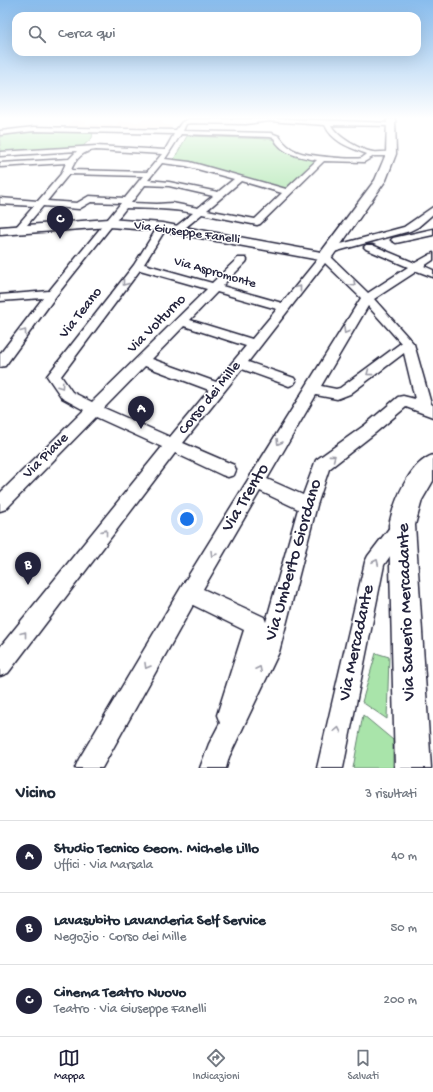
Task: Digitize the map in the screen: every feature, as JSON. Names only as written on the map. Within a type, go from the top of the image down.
[{"type":"street","points":[[19,230],[66,173],[71,161],[78,155]]},
{"type":"street","points":[[0,363],[164,155]]},
{"type":"street","points":[[301,155],[322,158],[356,160],[364,160],[371,155]]},
{"type":"street","name":"Corso dei Mille","points":[[0,665],[218,388],[328,253],[380,180],[391,155]]},
{"type":"street","points":[[0,201],[79,206],[89,199],[157,207],[172,206],[257,222],[322,158]]},
{"type":"street","points":[[159,160],[187,164],[288,192]]},
{"type":"street","points":[[0,165],[71,161]]},
{"type":"street","points":[[66,173],[145,177],[169,184],[220,195]]},
{"type":"street","points":[[177,230],[239,179]]},
{"type":"street","points":[[328,253],[407,229],[415,225],[433,210]]},
{"type":"street","name":"Via Giuseppe Fanelli","points":[[0,231],[109,223],[162,227],[328,253]]},
{"type":"street","name":"Via Teano","points":[[93,409],[67,395],[54,376],[138,266],[162,227]]},
{"type":"street","points":[[328,253],[369,247],[431,234]]},
{"type":"street","points":[[369,247],[433,274]]},
{"type":"street","points":[[328,253],[408,344],[428,409]]},
{"type":"street","name":"Via Trento","points":[[88,768],[189,594],[367,298],[433,256]]},
{"type":"street","name":"Via Volturno","points":[[93,409],[216,288],[242,260]]},
{"type":"street","name":"Via Aspromonte","points":[[138,266],[284,307]]},
{"type":"street","points":[[0,298],[49,299]]},
{"type":"street","points":[[0,307],[49,299]]},
{"type":"street","points":[[182,321],[254,344]]},
{"type":"street","points":[[311,389],[337,394],[345,391],[408,344]]},
{"type":"street","points":[[143,360],[218,388]]},
{"type":"street","points":[[238,363],[289,381]]},
{"type":"street","name":"Via Umberto Giordano","points":[[216,761],[268,652],[308,505],[322,465],[370,429],[403,401],[428,409]]},
{"type":"street","points":[[93,409],[228,470]]},
{"type":"street","name":"Via Piave","points":[[0,504],[93,409]]},
{"type":"street","name":"Via Saverio Mercadante","points":[[418,766],[402,526],[406,506],[416,486],[433,464]]},
{"type":"street","points":[[256,482],[308,505]]},
{"type":"street","name":"Via Mercadante","points":[[330,768],[375,562],[402,526]]},
{"type":"street","points":[[189,594],[256,625],[216,761]]},
{"type":"green space","points":[[176,155],[293,155],[295,157],[322,159],[288,192],[174,159]]},
{"type":"green space","points":[[376,653],[389,657],[387,719],[362,702]]},
{"type":"green space","points":[[363,715],[393,740],[393,768],[353,768]]},
{"type":"place","name":"Cinema Teatro Nuovo","points":[[60,239]]},
{"type":"place","name":"Studio Tecnico Geom. Michele Lillo","points":[[141,429]]},
{"type":"place","name":"Lavasubito Lavanderia Self Service","points":[[28,585]]}]
